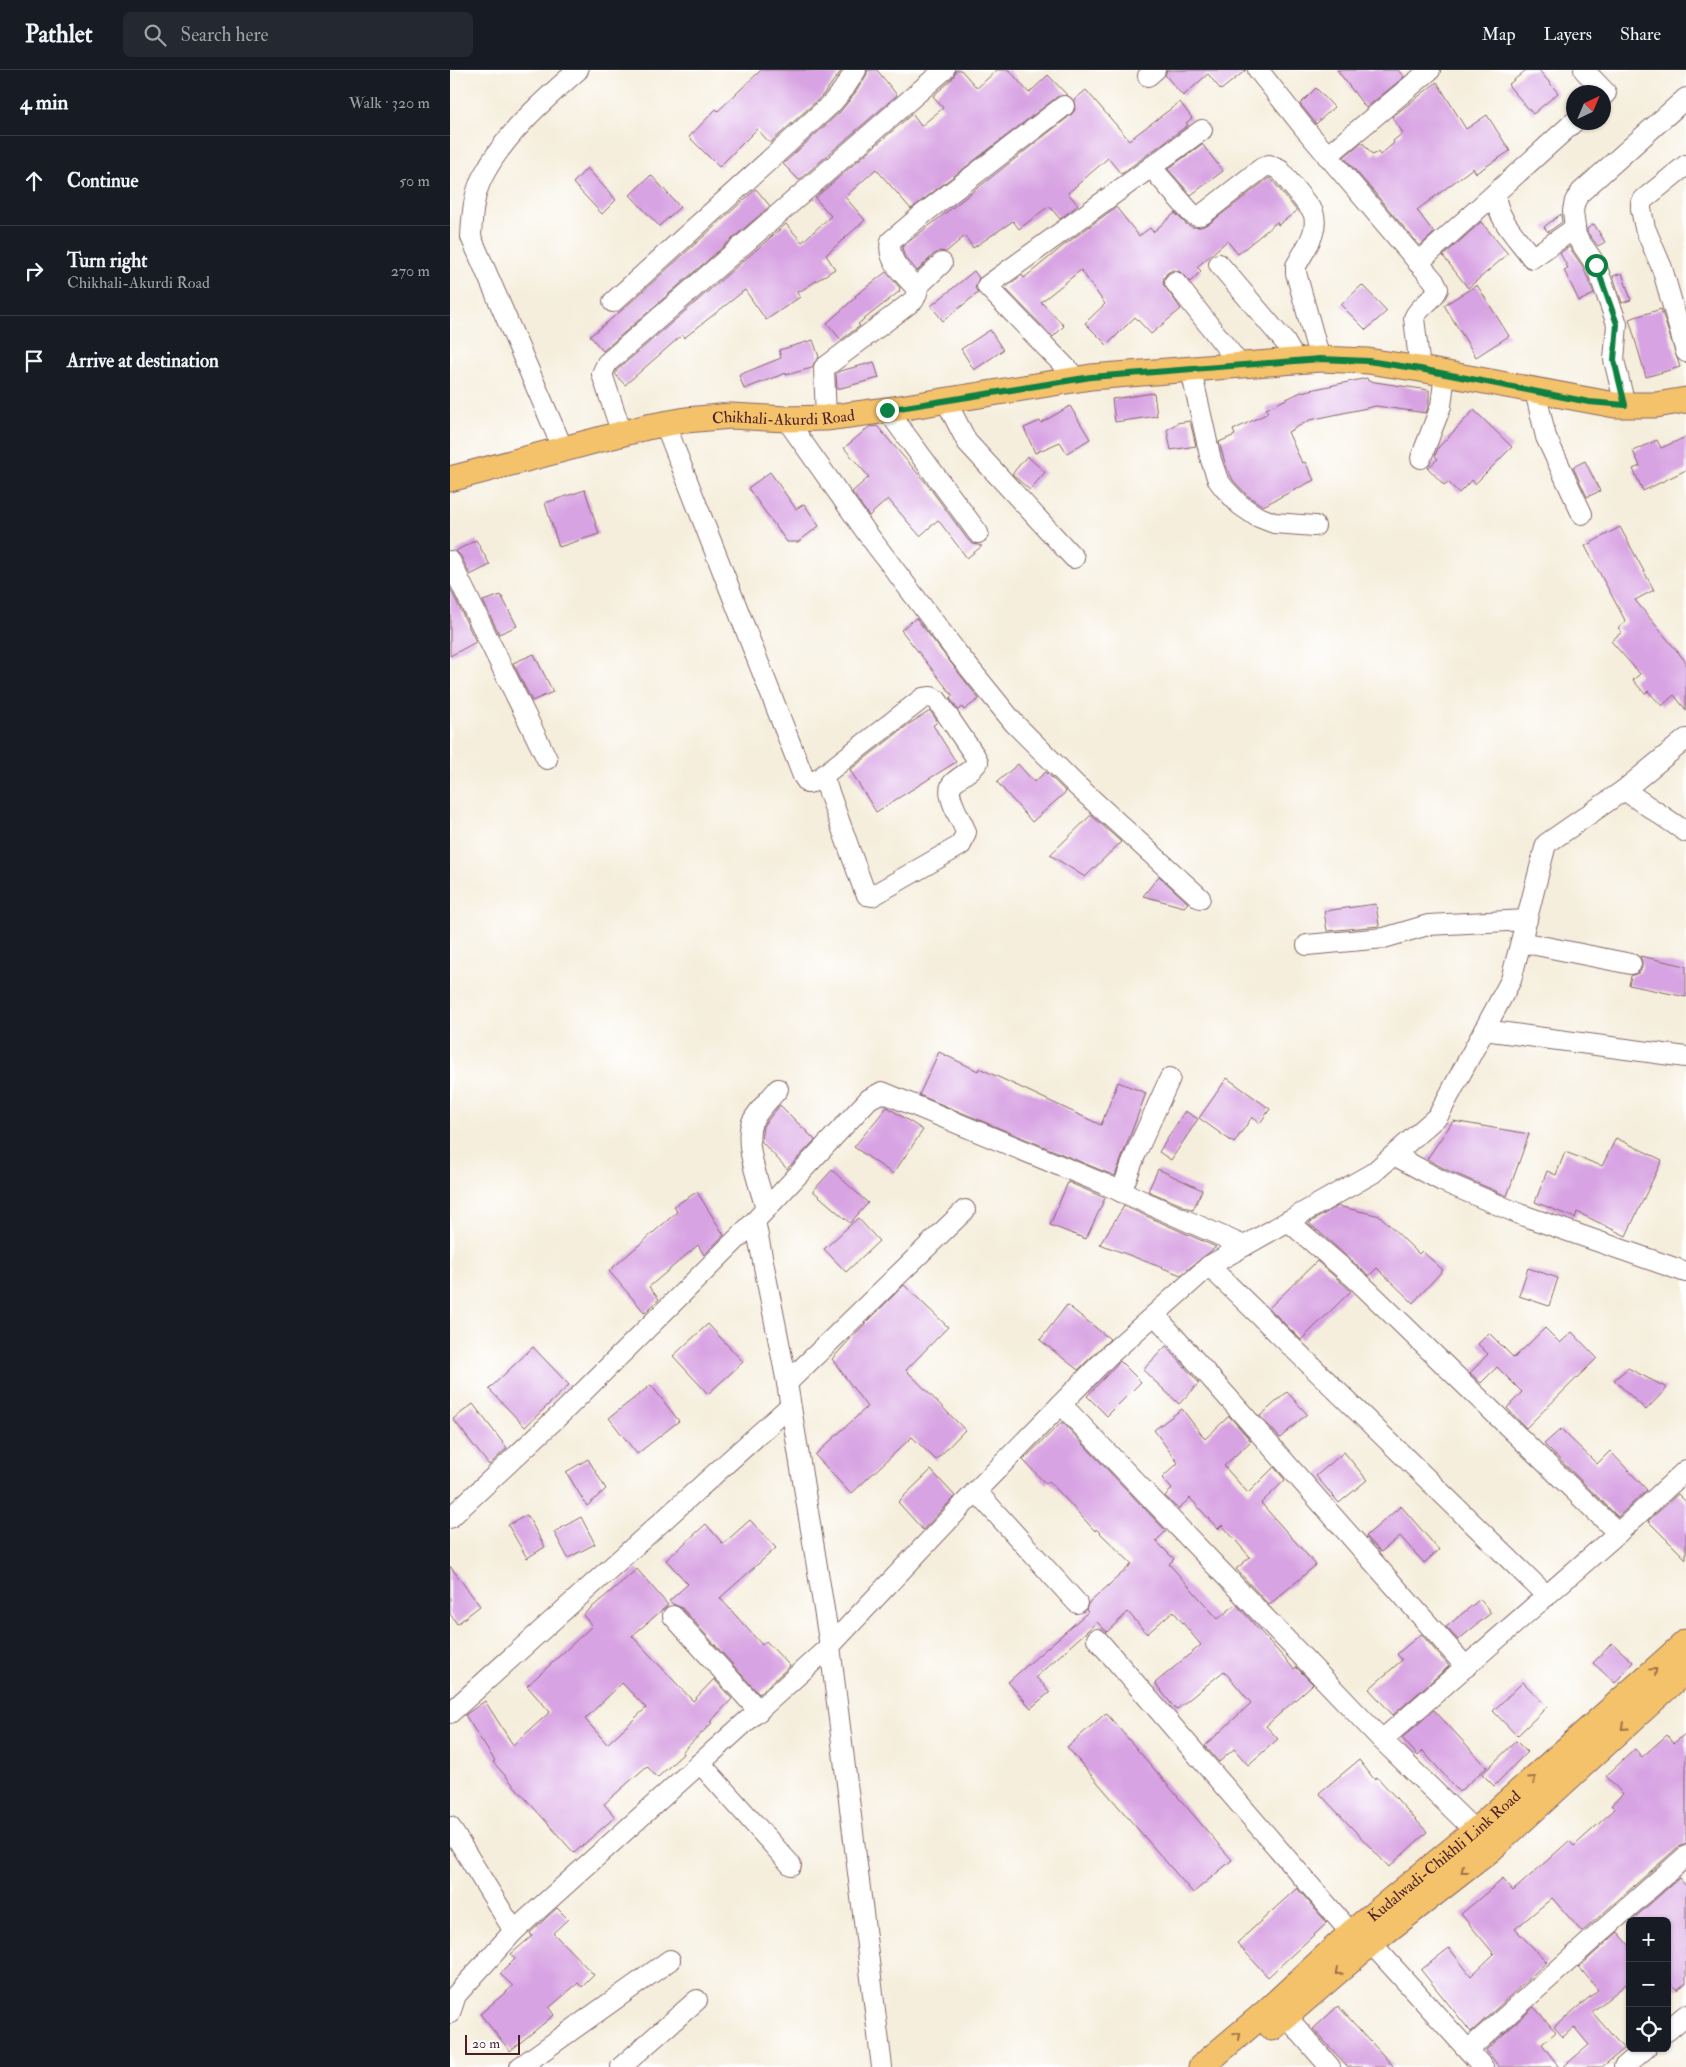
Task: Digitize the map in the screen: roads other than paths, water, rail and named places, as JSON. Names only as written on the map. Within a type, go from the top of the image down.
[{"type":"main road","name":"Chikhali-Akurdi Road","points":[[450,479],[622,434],[686,420],[731,416],[786,419],[826,418],[946,401],[1077,379],[1308,360],[1368,361],[1445,373],[1589,402],[1625,405],[1656,404],[1686,400]]},
{"type":"main road","name":"Kudalwadi-Chikhli Link Road","points":[[1482,1840],[1686,1642]]},
{"type":"main road","name":"Kudalwadi-Chikhli Link Road","points":[[1201,2067],[1266,2012],[1482,1840],[1686,1670]]},
{"type":"main road","name":"Kudalwadi-Chikhli Link Road","points":[[1228,2067],[1286,2016],[1361,1938]]},
{"type":"street","points":[[563,450],[482,268],[471,237],[473,206],[482,177],[507,139],[548,97],[578,70]]},
{"type":"street","points":[[614,302],[831,104],[856,70]]},
{"type":"street","points":[[622,434],[602,374],[607,363],[944,70]]},
{"type":"street","points":[[1258,70],[1438,289],[1436,295],[1417,311],[1414,318],[1420,369]]},
{"type":"street","points":[[1327,156],[1430,70]]},
{"type":"street","points":[[1584,70],[1598,85]]},
{"type":"street","points":[[1625,405],[1614,360],[1617,324],[1596,265],[1582,248],[1576,236],[1573,211],[1575,201],[1581,192],[1686,98]]},
{"type":"street","points":[[826,418],[824,368],[914,300],[917,294],[916,288],[891,258],[889,248],[891,241],[923,214],[1064,106]]},
{"type":"street","points":[[1418,263],[1566,129]]},
{"type":"street","points":[[1077,379],[988,286],[1202,130]]},
{"type":"street","points":[[1152,167],[1191,214],[1197,216],[1203,214],[1269,164],[1280,170],[1313,212],[1316,220],[1316,228],[1296,266],[1308,360]]},
{"type":"street","points":[[1686,165],[1644,199],[1640,210],[1645,228],[1662,268],[1686,352]]},
{"type":"street","points":[[1496,194],[1496,207],[1504,223],[1532,258],[1575,228]]},
{"type":"street","points":[[916,288],[942,263]]},
{"type":"street","points":[[1219,264],[1285,342],[1308,360]]},
{"type":"street","points":[[1175,282],[1242,366]]},
{"type":"street","points":[[1191,370],[1211,460],[1218,480],[1224,488],[1240,505],[1256,516],[1274,523],[1315,526]]},
{"type":"street","points":[[1421,458],[1441,406],[1445,373]]},
{"type":"street","points":[[1535,391],[1546,437],[1582,514]]},
{"type":"street","points":[[946,401],[967,442],[1074,558]]},
{"type":"street","points":[[887,410],[978,533]]},
{"type":"street","points":[[786,419],[869,536],[958,654],[1014,723],[1076,785],[1200,898]]},
{"type":"street","points":[[665,424],[803,776],[808,783],[816,781],[823,776],[923,698],[931,697],[937,700],[976,756],[978,762],[951,784],[949,790],[950,798],[966,832],[961,845],[872,896],[867,894],[863,888],[823,776]]},
{"type":"street","points":[[450,561],[547,759]]},
{"type":"street","points":[[450,2013],[456,1995],[514,1930],[830,1646],[976,1491],[1108,1356],[1209,1266],[1373,1173],[1438,1116],[1511,980],[1546,844],[1624,790],[1686,739]]},
{"type":"street","points":[[1624,790],[1686,832]]},
{"type":"street","points":[[1307,945],[1384,938],[1428,925],[1526,920]]},
{"type":"street","points":[[1521,942],[1631,964]]},
{"type":"street","points":[[1484,1030],[1686,1057]]},
{"type":"street","points":[[1121,1192],[1136,1153],[1170,1078]]},
{"type":"street","points":[[778,1089],[753,1120],[749,1132],[749,1144],[830,1646],[882,2067]]},
{"type":"street","points":[[450,1518],[565,1410],[760,1215],[869,1099],[882,1092],[1121,1192],[1244,1246]]},
{"type":"street","points":[[1394,1155],[1442,1181],[1522,1215],[1686,1272]]},
{"type":"street","points":[[787,1383],[965,1210]]},
{"type":"street","points":[[1288,1221],[1359,1282],[1618,1533]]},
{"type":"street","points":[[1209,1266],[1547,1596]]},
{"type":"street","points":[[1154,1315],[1466,1667]]},
{"type":"street","points":[[1061,1404],[1382,1740],[1482,1840]]},
{"type":"street","points":[[450,1713],[790,1406]]},
{"type":"street","points":[[1382,1740],[1618,1533],[1686,1470]]},
{"type":"street","points":[[976,1491],[1077,1603]]},
{"type":"street","points":[[673,1616],[758,1711]]},
{"type":"street","points":[[1097,1639],[1361,1938],[1483,2067]]},
{"type":"street","points":[[700,1763],[791,1866]]},
{"type":"street","points":[[450,1827],[514,1930]]},
{"type":"street","points":[[1468,2050],[1686,1856]]},
{"type":"street","points":[[520,2067],[670,1960]]},
{"type":"street","points":[[621,2067],[697,2000]]},
{"type":"street","points":[[1671,2028],[1686,2015]]},
{"type":"street","points":[[1286,2016],[1330,2067]]},
{"type":"street","points":[[1624,2067],[1641,2052]]}]
